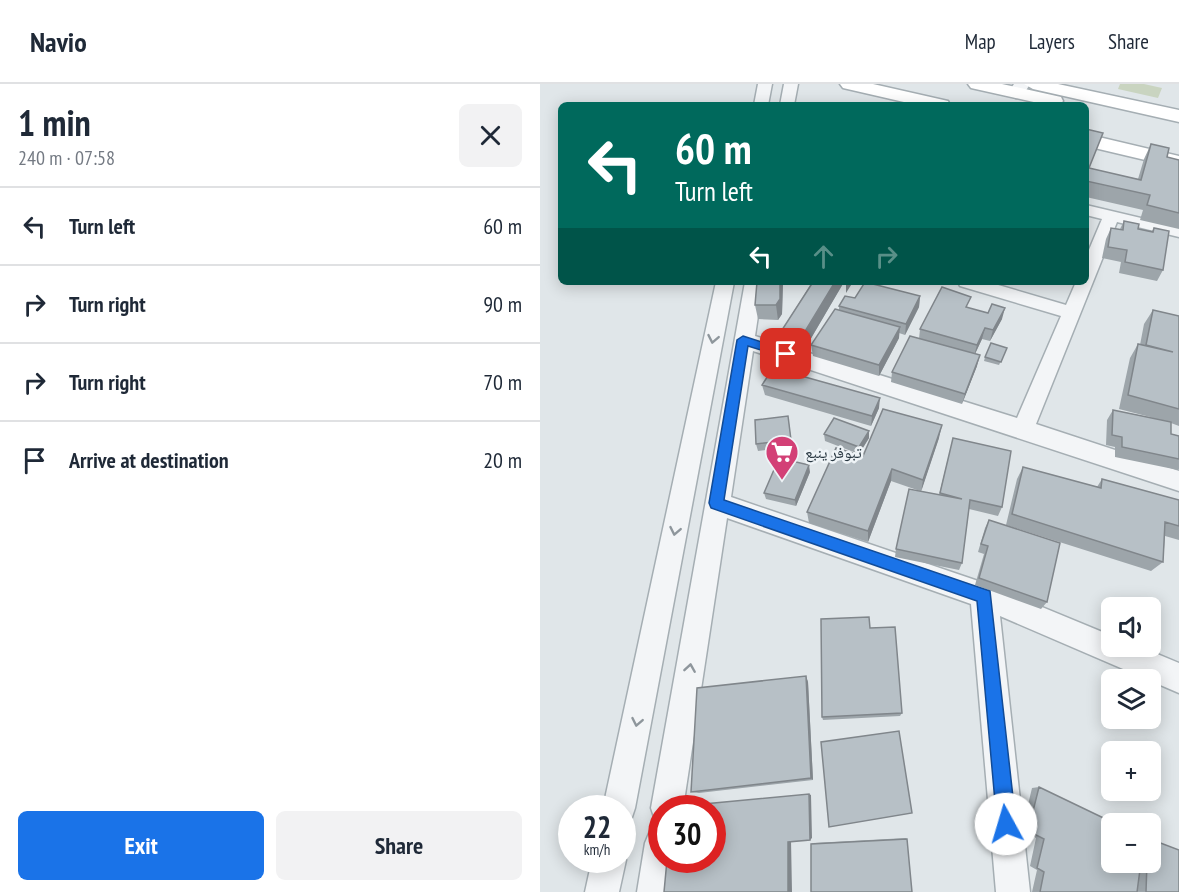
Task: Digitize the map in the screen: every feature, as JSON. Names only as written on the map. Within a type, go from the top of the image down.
[{"type":"main road","points":[[849,84],[961,97],[1024,87],[1179,116]]},
{"type":"main road","points":[[899,84],[978,102]]},
{"type":"main road","points":[[1024,87],[1065,102]]},
{"type":"main road","points":[[1089,109],[1179,128]]},
{"type":"main road","points":[[1089,135],[1179,149]]},
{"type":"main road","points":[[1089,135],[1179,162]]},
{"type":"street","points":[[762,102],[765,84]]},
{"type":"street","points":[[787,102],[790,84]]},
{"type":"street","points":[[1089,211],[1179,232]]},
{"type":"street","points":[[1089,271],[1112,216]]},
{"type":"street","points":[[622,795],[724,285]]},
{"type":"street","points":[[669,795],[753,285]]},
{"type":"street","points":[[978,285],[1072,313]]},
{"type":"street","points":[[1023,429],[1083,285]]},
{"type":"street","points":[[743,340],[1179,481]]},
{"type":"street","points":[[716,503],[984,596],[1179,678]]},
{"type":"street","points":[[984,596],[1013,892]]},
{"type":"street","points":[[602,892],[606,873]]},
{"type":"street","points":[[654,892],[657,873]]},
{"type":"green space","points":[[1120,84],[1144,84],[1162,88],[1158,98],[1118,89]]},
{"type":"building","points":[[1089,130],[1103,133],[1089,168]]},
{"type":"building","points":[[1151,144],[1169,148],[1167,157],[1179,160],[1179,213],[1147,205],[1150,195],[1089,182],[1089,168],[1141,180]]},
{"type":"building","points":[[1124,221],[1139,224],[1138,229],[1153,232],[1154,228],[1169,231],[1163,270],[1125,262],[1127,250],[1108,247],[1111,228],[1123,230]]},
{"type":"building","points":[[757,285],[780,285],[780,299],[776,305],[755,305]]},
{"type":"building","points":[[811,285],[833,285],[801,338],[780,333]]},
{"type":"building","points":[[863,285],[877,285],[920,296],[906,324],[839,306],[845,296],[855,298]]},
{"type":"building","points":[[942,287],[971,297],[966,307],[988,313],[992,304],[1005,308],[993,330],[985,328],[977,345],[920,329]]},
{"type":"building","points":[[835,309],[900,327],[879,365],[811,345]]},
{"type":"building","points":[[1153,310],[1179,316],[1179,409],[1128,395],[1138,344],[1173,352],[1146,345]]},
{"type":"building","points":[[910,336],[980,355],[965,394],[892,372]]},
{"type":"building","points":[[991,343],[1007,348],[1001,362],[985,357]]},
{"type":"building","points":[[773,368],[880,398],[872,416],[762,385]]},
{"type":"building","points":[[883,409],[942,425],[923,480],[892,469],[868,531],[807,512],[836,448],[863,456]]},
{"type":"building","points":[[1113,410],[1171,422],[1171,434],[1179,436],[1179,459],[1122,447],[1122,437],[1112,435]]},
{"type":"building","points":[[788,416],[791,440],[756,444],[755,420]]},
{"type":"building","points":[[834,418],[869,431],[859,447],[824,434]]},
{"type":"building","points":[[953,438],[1011,451],[1002,507],[970,500],[962,563],[896,549],[909,489],[962,499],[940,493]]},
{"type":"building","points":[[779,458],[809,465],[795,500],[764,493]]},
{"type":"building","points":[[1023,467],[1101,488],[1102,479],[1179,500],[1179,526],[1165,522],[1163,562],[1012,514]]},
{"type":"building","points":[[989,520],[1060,543],[1047,602],[979,578],[988,546],[981,544]]},
{"type":"building","points":[[869,617],[870,628],[895,627],[902,713],[822,717],[821,619]]},
{"type":"building","points":[[806,676],[811,778],[691,792],[697,688]]},
{"type":"building","points":[[899,731],[912,813],[829,827],[821,742]]},
{"type":"building","points":[[1039,787],[1101,817],[1101,873],[1140,873],[1137,892],[1040,892],[1044,872],[1037,868],[1044,839],[1028,831]]},
{"type":"building","points":[[809,794],[810,840],[788,842],[788,892],[664,892],[666,873],[726,873],[726,802]]},
{"type":"building","points":[[907,839],[912,892],[811,892],[811,844]]},
{"type":"building","points":[[1161,843],[1179,850],[1179,892],[1146,892],[1147,873],[1161,873]]},
{"type":"place","name":"تبوفر ينبع","points":[[782,481]]},
{"type":"route","points":[[786,354],[743,340],[716,503],[984,596],[1006,824]]}]
